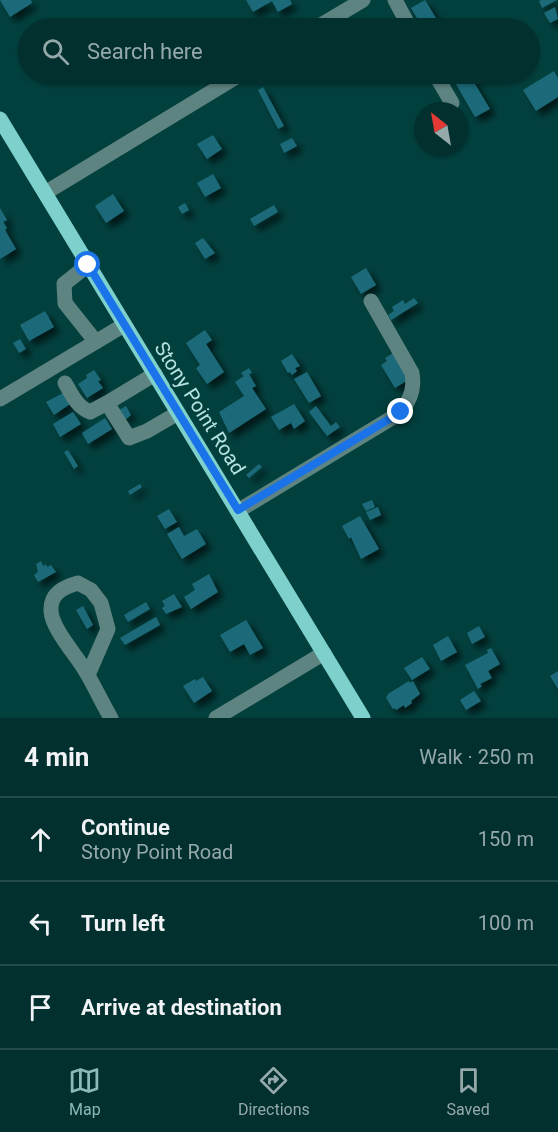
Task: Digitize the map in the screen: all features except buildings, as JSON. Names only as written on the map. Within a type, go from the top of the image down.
[{"type":"main road","name":"Stony Point Road","points":[[0,119],[363,718]]},
{"type":"street","points":[[333,18],[363,0]]},
{"type":"street","points":[[395,0],[405,18]]},
{"type":"street","points":[[45,193],[225,84]]},
{"type":"street","points":[[441,84],[451,102]]},
{"type":"street","points":[[88,265],[64,284],[65,303],[96,342]]},
{"type":"street","points":[[238,510],[395,416],[408,402],[414,386],[412,373],[371,300]]},
{"type":"street","points":[[0,399],[124,325]]},
{"type":"street","points":[[65,383],[75,400],[90,412],[155,374]]},
{"type":"street","points":[[107,403],[129,438],[147,431],[178,413]]},
{"type":"street","points":[[88,675],[108,629],[101,603],[91,590],[78,583],[63,587],[55,597],[51,610],[56,627],[88,675],[111,718]]},
{"type":"street","points":[[216,718],[324,653]]},
{"type":"route","points":[[88,265],[238,510],[401,412]]}]
